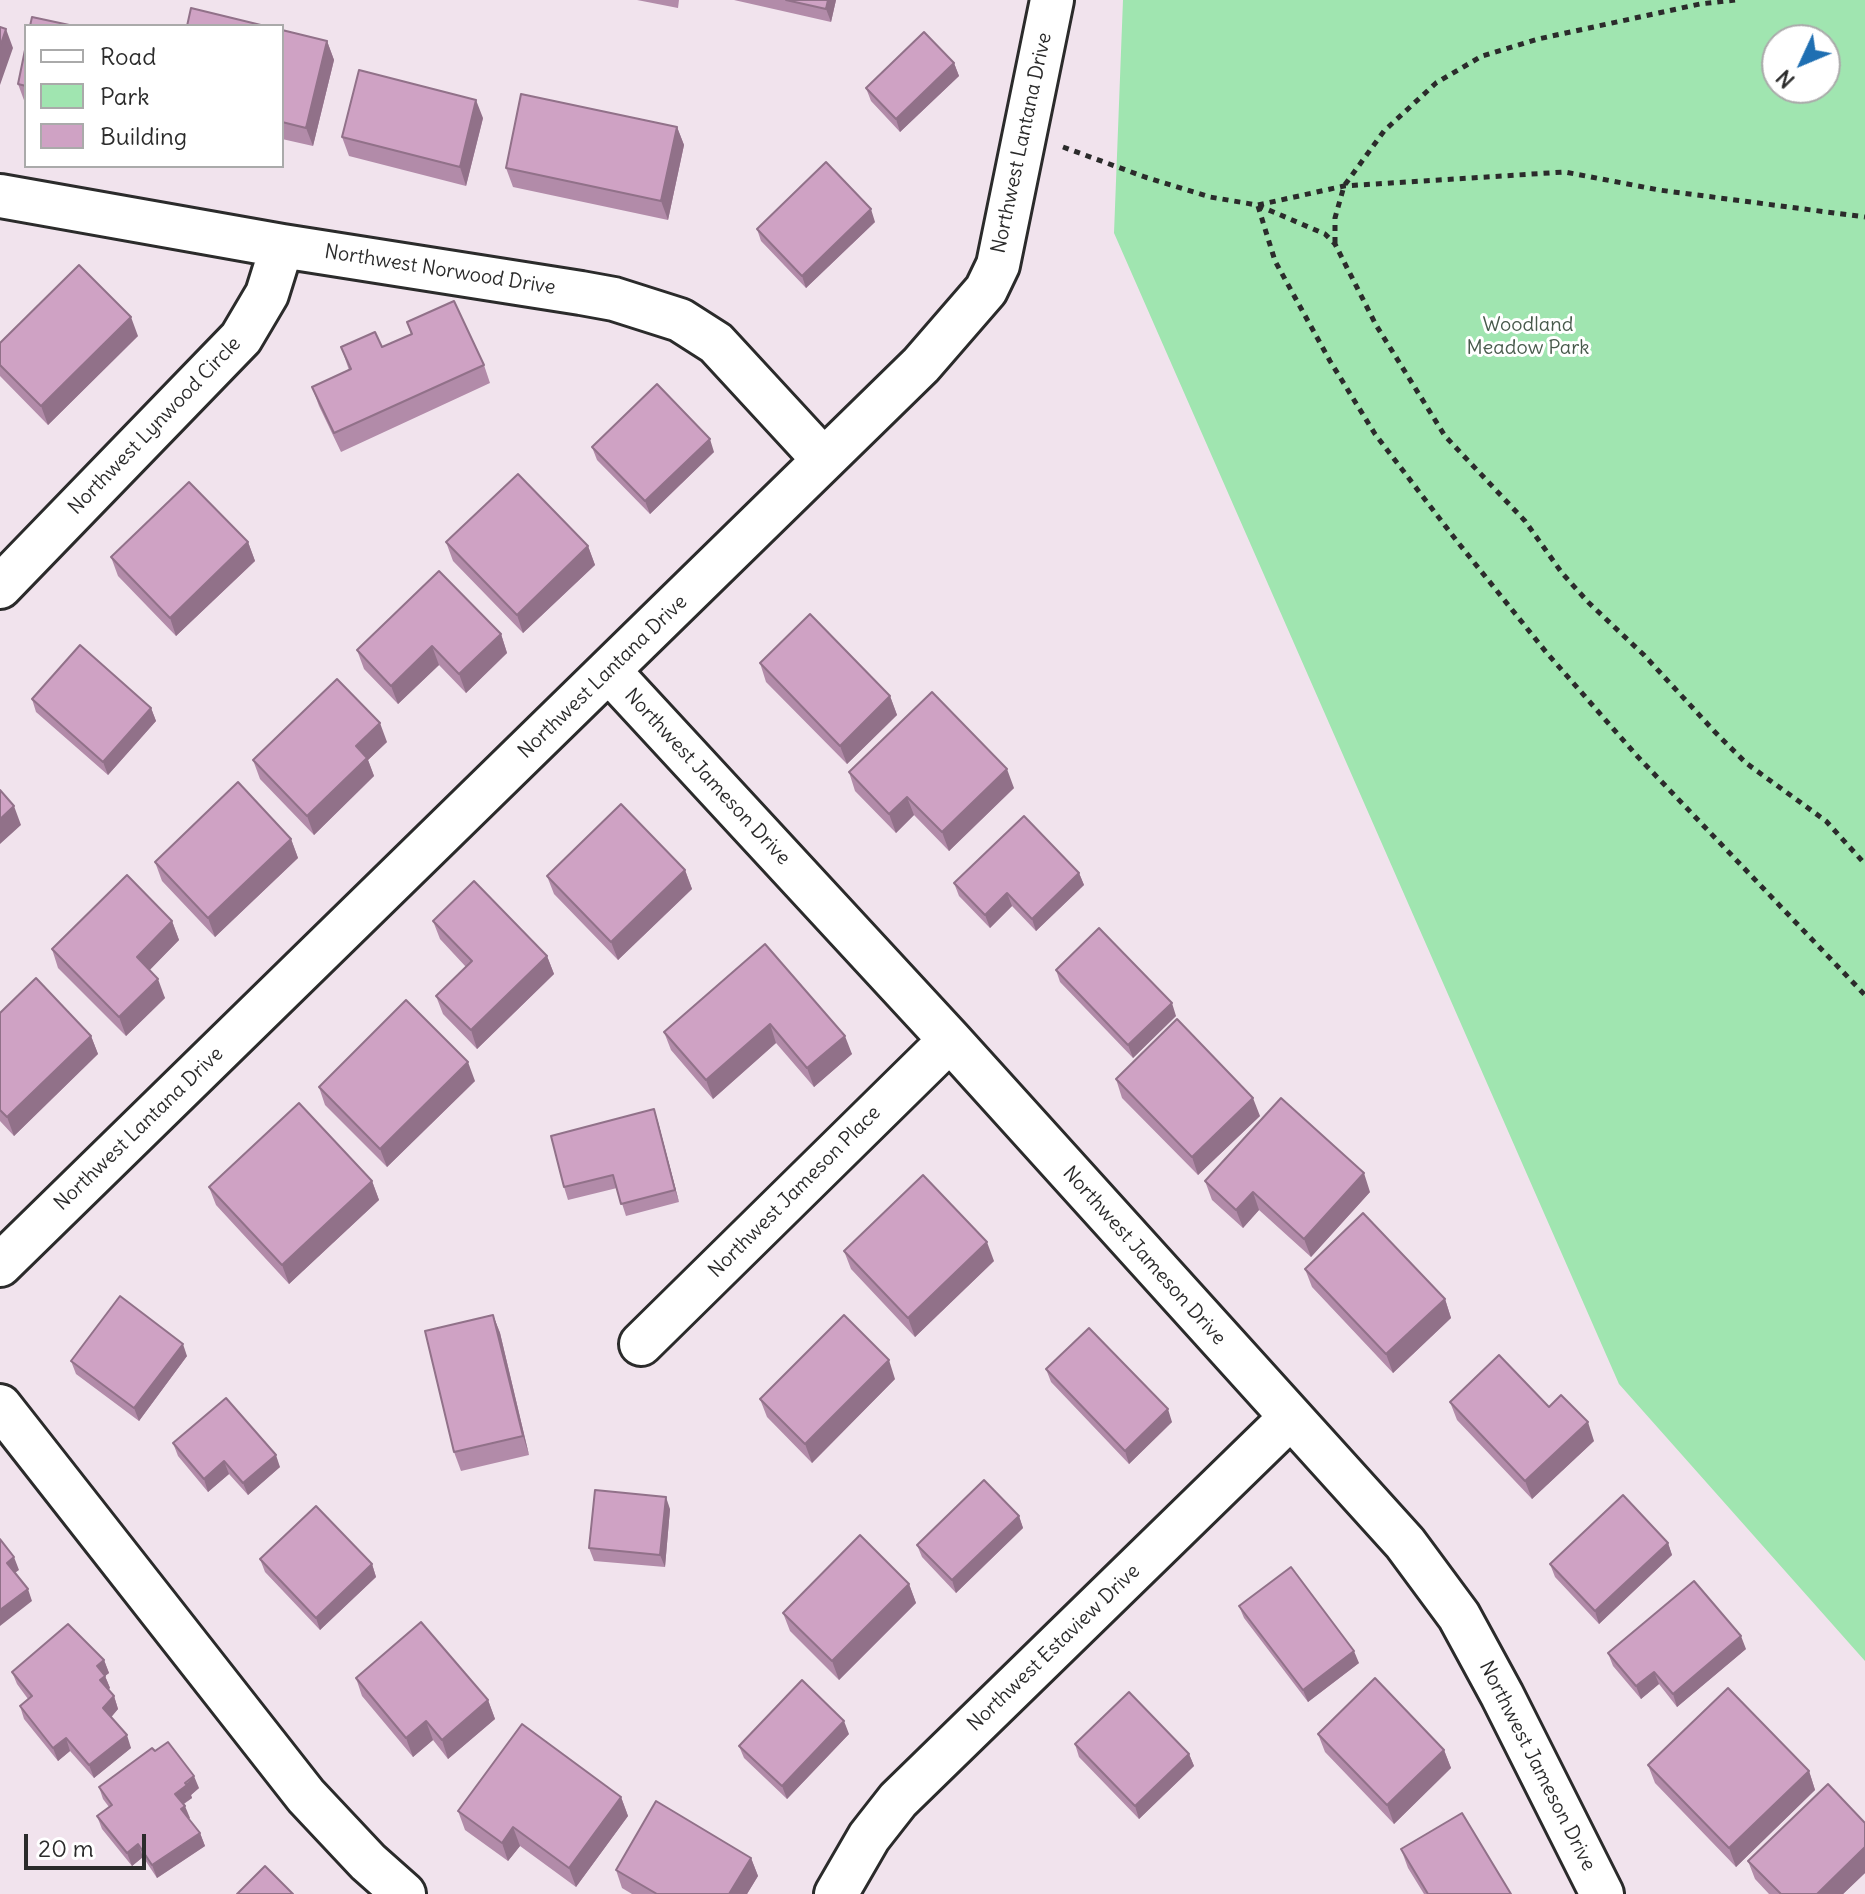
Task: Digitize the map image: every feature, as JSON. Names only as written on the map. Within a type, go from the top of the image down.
[{"type":"street","name":"Northwest Lantana Drive","points":[[0,1265],[921,365],[986,290],[998,265],[1052,0]]},
{"type":"street","name":"Northwest Norwood Drive","points":[[0,196],[282,246],[500,278],[614,299],[680,320],[716,343],[823,459]]},
{"type":"street","name":"Northwest Lynwood Circle","points":[[0,587],[241,338],[267,294],[282,246]]},
{"type":"street","name":"Northwest Jameson Drive","points":[[609,671],[950,1040],[1405,1543],[1459,1616],[1602,1894]]},
{"type":"street","name":"Northwest Jameson Place","points":[[641,1344],[950,1040]]},
{"type":"street","points":[[0,1406],[306,1796],[368,1862],[404,1894]]},
{"type":"street","name":"Northwest Estaview Drive","points":[[836,1894],[869,1837],[898,1800],[1290,1418]]},
{"type":"path","points":[[1335,244],[1335,218],[1344,186],[1384,131],[1436,83],[1482,56],[1538,39],[1700,4],[1735,0]]},
{"type":"path","points":[[1024,132],[1145,177],[1210,197],[1257,205],[1325,234],[1335,244],[1376,325],[1445,436],[1525,521],[1562,573],[1746,763],[1826,821],[1865,864]]},
{"type":"path","points":[[1257,205],[1344,186],[1565,172],[1659,190],[1865,217]]},
{"type":"path","points":[[1257,205],[1275,261],[1330,361],[1375,434],[1456,540],[1546,652],[1638,757],[1865,995]]},
{"type":"green space","name":"Woodland Meadow Park","points":[[1123,0],[1865,0],[1865,1661],[1619,1384],[1114,233]]},
{"type":"building","points":[[786,0],[828,0],[826,9]]},
{"type":"building","points":[[191,8],[257,24],[187,24]]},
{"type":"building","points":[[32,17],[65,24],[30,24]]},
{"type":"building","points":[[0,27],[6,29],[0,47]]},
{"type":"building","points":[[284,30],[327,41],[306,128],[284,122]]},
{"type":"building","points":[[924,32],[954,63],[896,119],[866,88]]},
{"type":"building","points":[[24,55],[24,86],[18,84]]},
{"type":"building","points":[[359,70],[476,100],[460,167],[342,137]]},
{"type":"building","points":[[521,94],[677,127],[661,201],[506,168]]},
{"type":"building","points":[[826,162],[871,209],[802,276],[757,229]]},
{"type":"building","points":[[79,265],[131,317],[41,406],[0,365],[0,343]]},
{"type":"building","points":[[454,301],[484,365],[334,433],[312,387],[351,369],[341,347],[375,332],[382,347],[412,334],[407,322]]},
{"type":"building","points":[[657,384],[710,439],[645,501],[592,447]]},
{"type":"building","points":[[518,474],[588,546],[517,615],[446,542]]},
{"type":"building","points":[[189,482],[248,542],[170,618],[111,557]]},
{"type":"building","points":[[439,571],[501,634],[459,674],[432,646],[391,686],[357,650]]},
{"type":"building","points":[[810,614],[890,696],[840,746],[760,663]]},
{"type":"building","points":[[80,645],[151,708],[103,762],[32,699]]},
{"type":"building","points":[[337,679],[380,723],[356,746],[367,758],[307,816],[253,760]]},
{"type":"building","points":[[932,692],[1007,769],[942,832],[907,797],[889,814],[849,772]]},
{"type":"building","points":[[238,782],[291,839],[208,918],[155,862]]},
{"type":"building","points":[[0,790],[14,806],[0,819]]},
{"type":"building","points":[[621,804],[685,870],[611,942],[547,876]]},
{"type":"building","points":[[1024,816],[1079,873],[1032,919],[1007,893],[985,915],[954,883]]},
{"type":"building","points":[[127,875],[172,921],[137,957],[158,979],[119,1017],[52,949]]},
{"type":"building","points":[[474,881],[547,956],[471,1030],[436,996],[472,961],[433,921]]},
{"type":"building","points":[[1099,928],[1172,1003],[1128,1045],[1056,970]]},
{"type":"building","points":[[765,944],[845,1036],[807,1068],[770,1024],[706,1080],[664,1032]]},
{"type":"building","points":[[36,978],[91,1036],[7,1117],[0,1110],[0,1013]]},
{"type":"building","points":[[406,1000],[468,1062],[380,1149],[319,1087]]},
{"type":"building","points":[[1177,1019],[1253,1098],[1192,1157],[1116,1079]]},
{"type":"building","points":[[1281,1098],[1364,1173],[1304,1239],[1253,1192],[1236,1210],[1205,1181]]},
{"type":"building","points":[[299,1103],[372,1181],[282,1265],[209,1187]]},
{"type":"building","points":[[654,1109],[675,1190],[621,1204],[613,1175],[564,1187],[551,1136]]},
{"type":"building","points":[[923,1175],[987,1242],[908,1318],[844,1251]]},
{"type":"building","points":[[1363,1213],[1445,1299],[1386,1354],[1305,1269]]},
{"type":"building","points":[[120,1296],[183,1344],[134,1408],[71,1361]]},
{"type":"building","points":[[493,1315],[523,1436],[454,1452],[425,1331]]},
{"type":"building","points":[[844,1315],[889,1360],[805,1444],[760,1399]]},
{"type":"building","points":[[1089,1328],[1168,1409],[1125,1451],[1046,1369]]},
{"type":"building","points":[[1499,1355],[1549,1407],[1561,1395],[1588,1422],[1525,1481],[1450,1402]]},
{"type":"building","points":[[226,1398],[276,1455],[243,1483],[224,1461],[204,1479],[173,1443]]},
{"type":"building","points":[[984,1480],[1019,1516],[952,1580],[917,1545]]},
{"type":"building","points":[[595,1490],[666,1497],[660,1555],[589,1548]]},
{"type":"building","points":[[1623,1495],[1668,1543],[1595,1611],[1550,1564]]},
{"type":"building","points":[[316,1506],[372,1564],[316,1618],[260,1559]]},
{"type":"building","points":[[860,1535],[909,1584],[832,1661],[783,1613]]},
{"type":"building","points":[[0,1539],[14,1557],[7,1563],[28,1589],[0,1610]]},
{"type":"building","points":[[1291,1567],[1354,1651],[1303,1690],[1239,1606]]},
{"type":"building","points":[[1694,1581],[1741,1636],[1673,1694],[1654,1672],[1636,1686],[1608,1653]]},
{"type":"building","points":[[421,1622],[488,1700],[442,1740],[426,1721],[406,1738],[356,1678]]},
{"type":"building","points":[[68,1624],[104,1660],[97,1666],[105,1676],[100,1680],[114,1696],[103,1708],[127,1735],[89,1765],[66,1738],[53,1748],[20,1706],[32,1696],[12,1672]]},
{"type":"building","points":[[1375,1678],[1444,1750],[1387,1805],[1318,1734]]},
{"type":"building","points":[[802,1680],[844,1721],[782,1786],[739,1746]]},
{"type":"building","points":[[1728,1688],[1809,1771],[1729,1848],[1648,1765]]},
{"type":"building","points":[[1129,1692],[1189,1754],[1135,1806],[1075,1744]]},
{"type":"building","points":[[522,1724],[621,1797],[569,1868],[513,1827],[502,1843],[458,1811]]},
{"type":"building","points":[[168,1742],[194,1776],[175,1794],[185,1806],[181,1809],[200,1833],[152,1865],[138,1844],[127,1853],[97,1816],[112,1805],[99,1787],[152,1748],[155,1751]]},
{"type":"building","points":[[1828,1784],[1865,1823],[1865,1847],[1817,1894],[1781,1894],[1748,1861]]},
{"type":"building","points":[[656,1801],[751,1858],[729,1894],[657,1894],[616,1870]]},
{"type":"building","points":[[1462,1813],[1511,1894],[1428,1894],[1401,1849]]},
{"type":"building","points":[[265,1866],[293,1894],[237,1894]]}]
